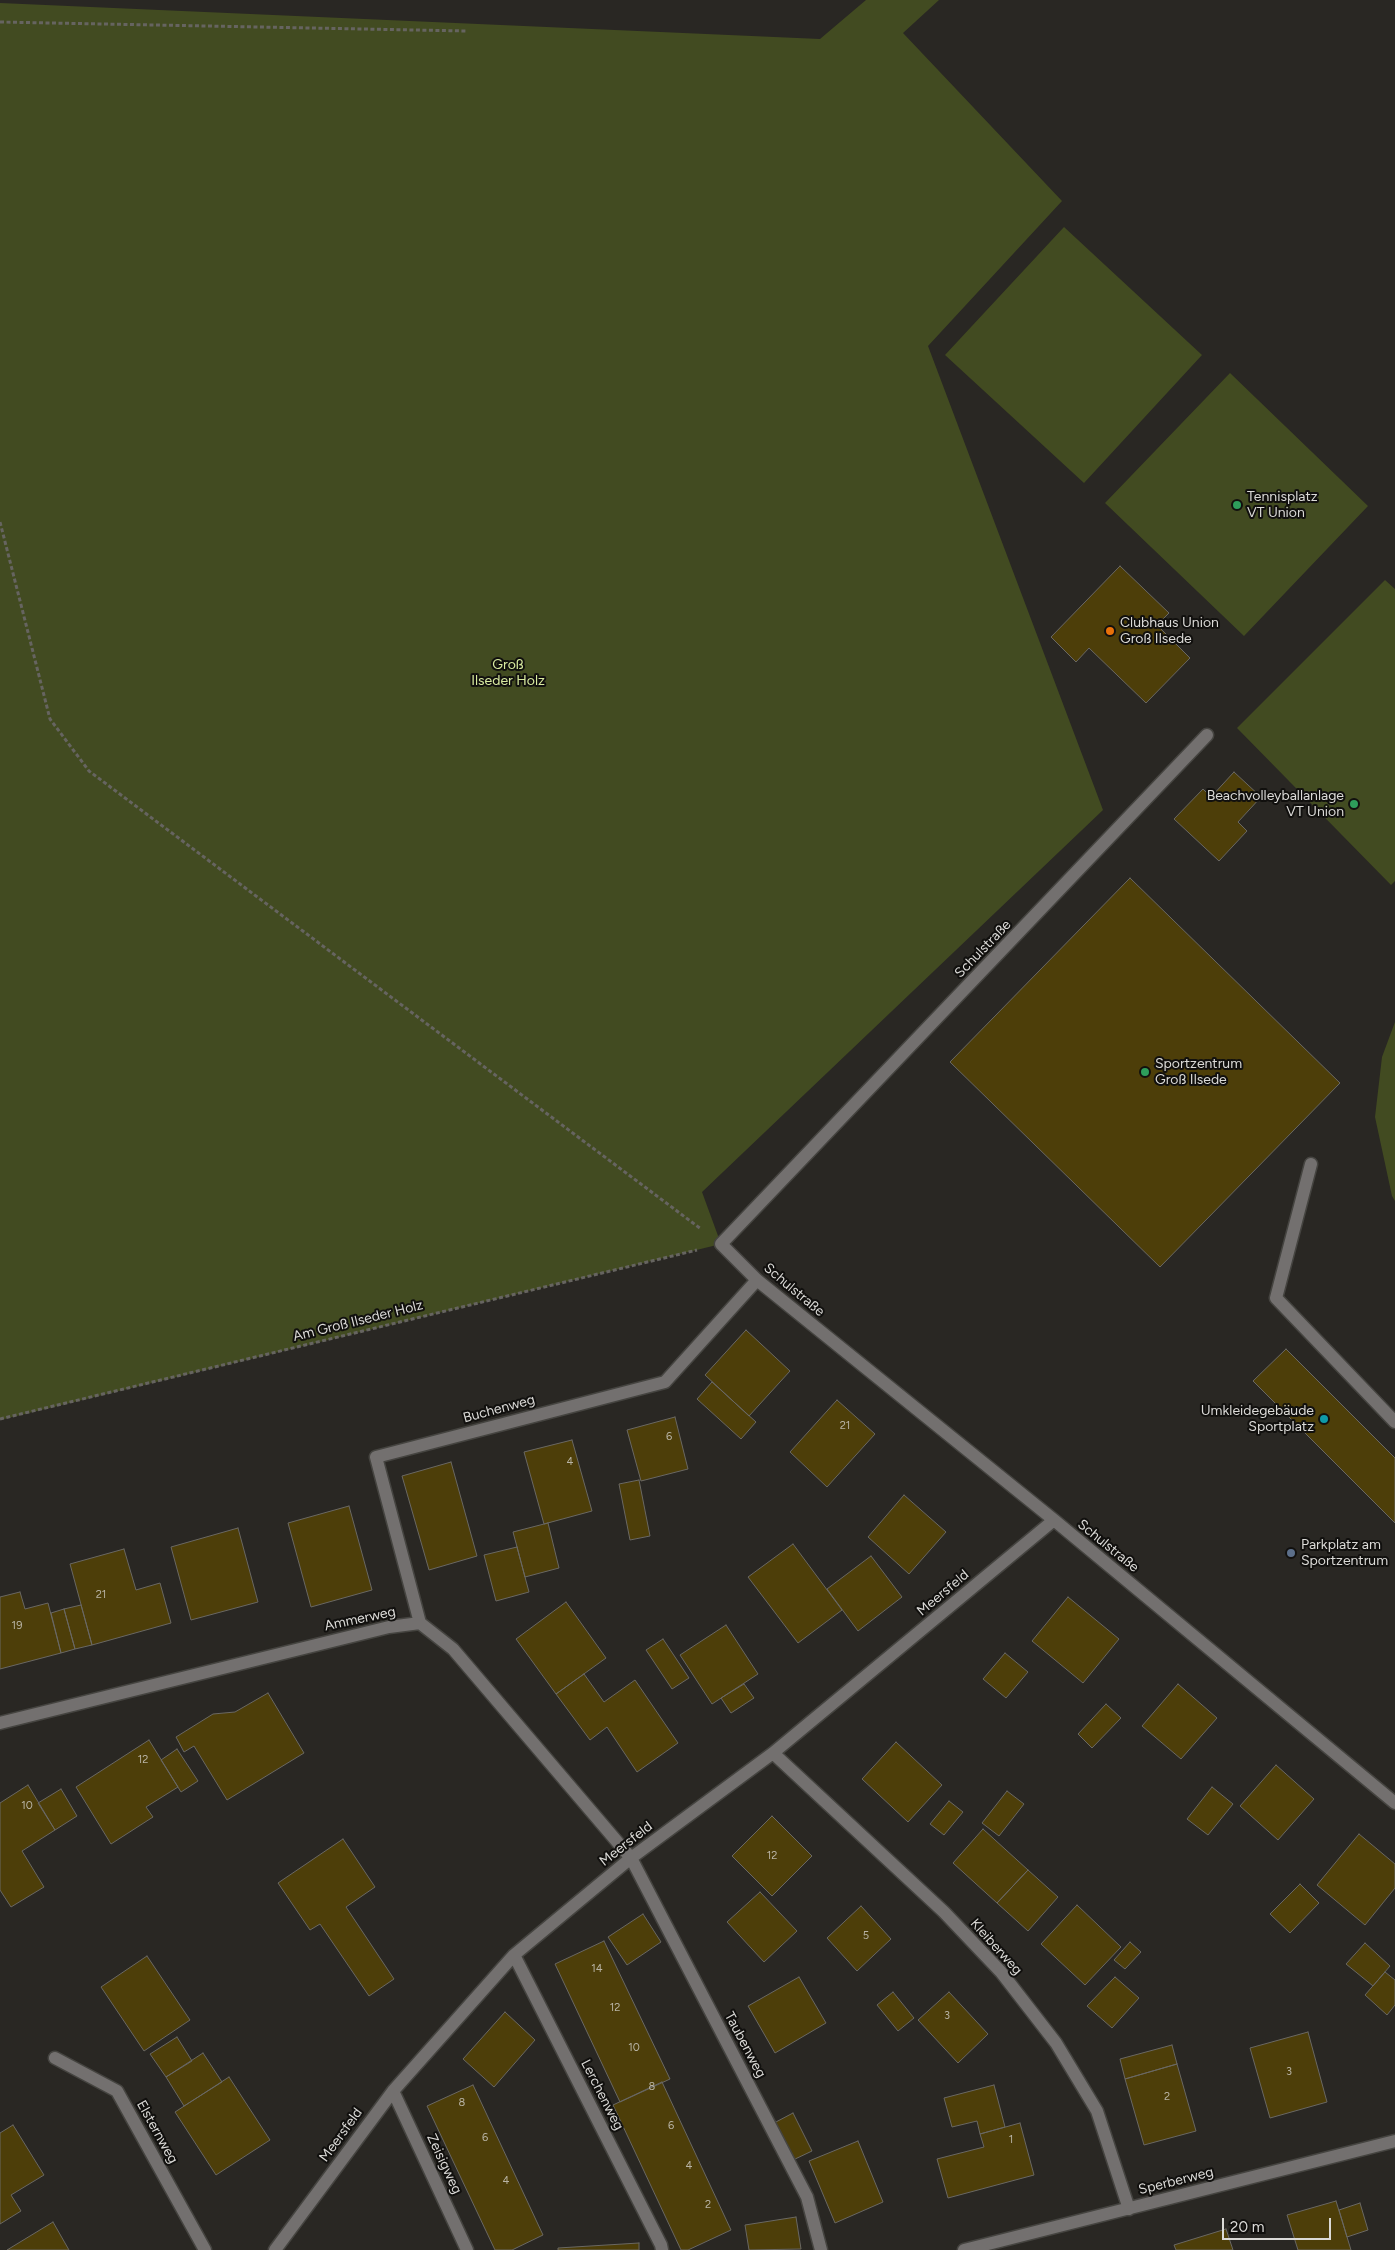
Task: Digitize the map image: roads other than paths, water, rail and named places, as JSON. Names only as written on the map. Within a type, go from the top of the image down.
[{"type":"street","name":"Schulstraße","points":[[1207,735],[721,1244],[757,1280],[1054,1520],[1395,1803]]},
{"type":"street","points":[[1312,1164],[1276,1298],[1395,1422]]},
{"type":"street","name":"Buchenweg","points":[[420,1623],[376,1457],[665,1382],[757,1280]]},
{"type":"street","name":"Meersfeld","points":[[275,2250],[393,2091],[514,1955],[631,1858],[773,1753],[1054,1520]]},
{"type":"street","points":[[420,1623],[453,1649],[631,1858]]},
{"type":"street","name":"Ammerweg","points":[[0,1723],[389,1627],[420,1623]]},
{"type":"street","name":"Kleiberweg","points":[[773,1753],[944,1912],[1001,1972],[1056,2043],[1097,2111],[1129,2209]]},
{"type":"street","name":"Taubenweg","points":[[631,1858],[807,2197],[821,2250]]},
{"type":"street","name":"Lerchenweg","points":[[514,1955],[657,2236],[662,2250]]},
{"type":"street","name":"Elsternweg","points":[[55,2058],[118,2091],[205,2250]]},
{"type":"street","name":"Zeisigweg","points":[[393,2091],[467,2250]]},
{"type":"street","name":"Sperberweg","points":[[964,2250],[1395,2141]]},
{"type":"place","name":"Tennisplatz VT Union","points":[[1237,505]]},
{"type":"place","name":"Clubhaus Union Groß Ilsede","points":[[1110,631]]},
{"type":"place","name":"Beachvolleyballanlage VT Union","points":[[1354,804]]},
{"type":"place","name":"Sportzentrum Groß Ilsede","points":[[1145,1072]]},
{"type":"place","name":"Umkleidegebäude Sportplatz","points":[[1324,1419]]},
{"type":"place","name":"Parkplatz am Sportzentrum","points":[[1291,1553]]},
{"type":"park label","name":"Groß Ilseder Holz","points":[[508,674]]}]
